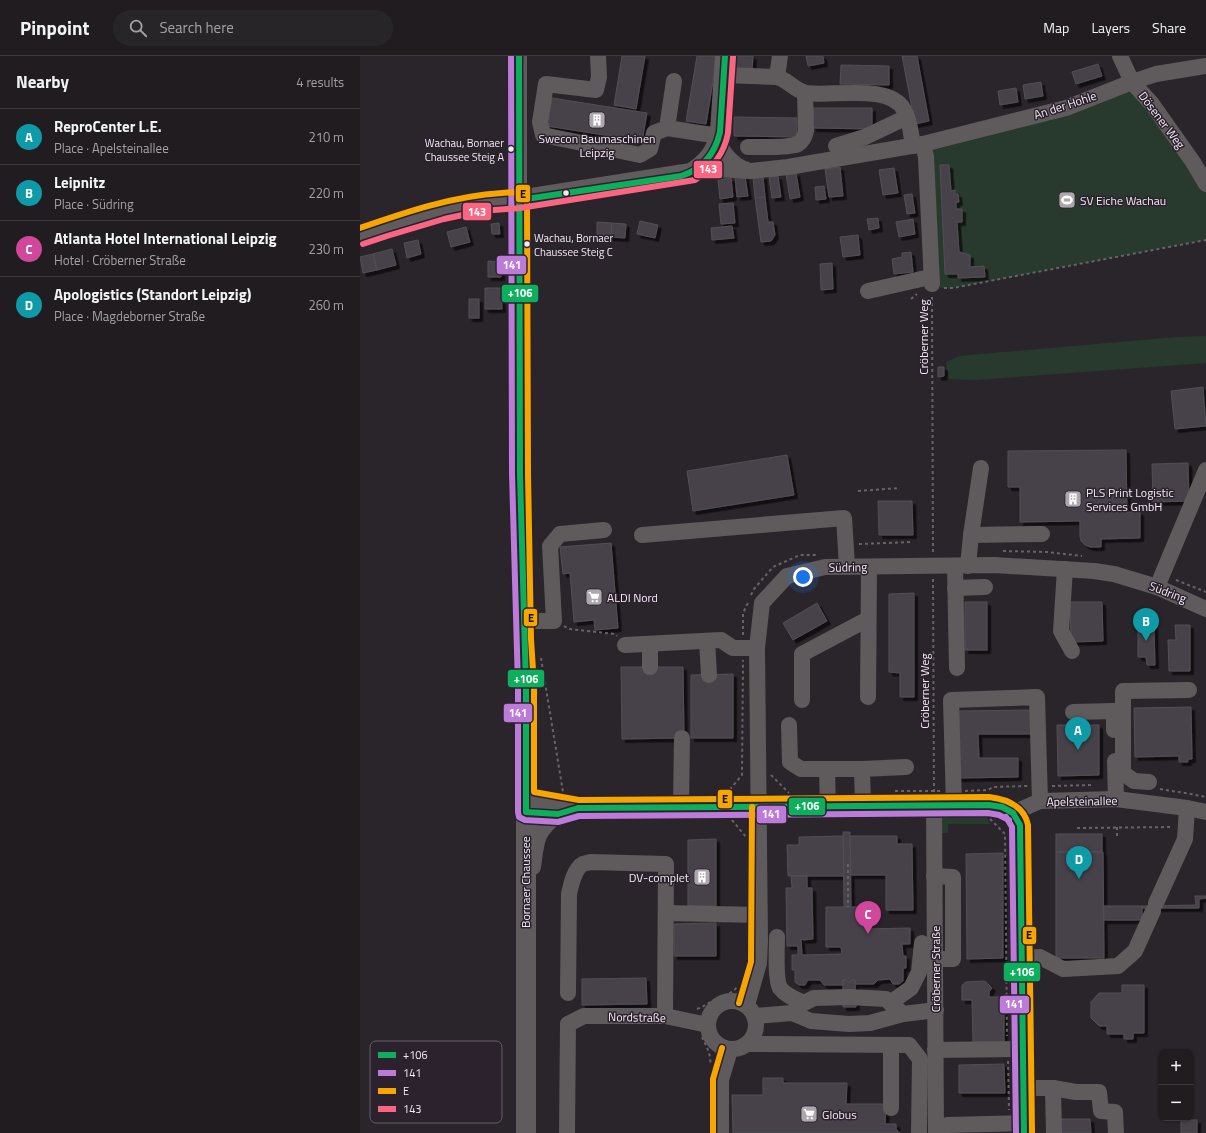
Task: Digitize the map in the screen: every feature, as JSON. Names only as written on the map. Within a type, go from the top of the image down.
[{"type":"main road","points":[[360,237],[384,228],[442,211],[480,203],[519,200],[691,174],[714,152],[719,139],[725,65]]},
{"type":"main road","name":"Bornaer Chaussee","points":[[519,200],[520,474],[526,678],[526,1133]]},
{"type":"street","name":"Bornaer Chaussee","points":[[519,56],[519,200]]},
{"type":"street","points":[[598,56],[599,77],[596,90],[546,84],[540,122],[543,135],[640,155],[650,149],[654,134],[667,128],[719,139],[724,151],[734,163],[741,168],[751,171]]},
{"type":"street","points":[[777,77],[780,56]]},
{"type":"street","name":"Dösener Weg","points":[[1120,56],[1132,82],[1152,104],[1193,162],[1206,184]]},
{"type":"street","points":[[725,65],[785,79],[797,90],[805,93],[875,94],[891,98],[898,102],[902,107],[918,145],[926,157],[931,281],[868,291]]},
{"type":"street","name":"An der Hohle","points":[[698,168],[751,171],[788,167],[918,145],[1066,108],[1156,74],[1206,66]]},
{"type":"street","points":[[667,128],[674,81]]},
{"type":"street","points":[[748,148],[793,145],[800,143],[805,136],[806,131],[805,93]]},
{"type":"street","points":[[836,146],[865,137],[907,117]]},
{"type":"street","points":[[957,668],[955,588],[971,535],[981,468]]},
{"type":"street","points":[[1157,587],[1206,470]]},
{"type":"street","points":[[642,535],[844,518],[847,566]]},
{"type":"street","points":[[524,622],[554,621],[550,546],[560,534],[604,530]]},
{"type":"street","points":[[971,535],[1042,534]]},
{"type":"street","name":"Südring","points":[[748,1020],[760,941],[760,807],[757,648],[762,603],[787,576],[825,567],[847,566],[994,565],[1065,569],[1114,574],[1157,587],[1206,608]]},
{"type":"street","points":[[868,697],[869,567]]},
{"type":"street","points":[[1065,569],[1061,630],[1072,651]]},
{"type":"street","points":[[955,588],[985,588]]},
{"type":"street","points":[[802,700],[802,654],[868,619]]},
{"type":"street","points":[[625,645],[721,640],[732,648],[757,648]]},
{"type":"street","points":[[707,641],[709,675]]},
{"type":"street","points":[[650,644],[650,667]]},
{"type":"street","points":[[1152,785],[1134,781],[1122,774],[1123,691],[1189,690]]},
{"type":"street","points":[[954,798],[951,700],[1037,697],[1040,793]]},
{"type":"street","points":[[1073,712],[1114,711],[1116,799]]},
{"type":"street","points":[[788,725],[790,762],[801,769],[906,767]]},
{"type":"street","points":[[681,807],[682,738]]},
{"type":"street","points":[[862,768],[863,806]]},
{"type":"street","points":[[827,769],[828,806]]},
{"type":"street","name":"Apelsteinallee","points":[[1013,813],[1040,793],[1116,799],[1187,808],[1206,812]]},
{"type":"street","points":[[526,806],[542,801],[578,808],[863,806],[934,798],[954,798],[1002,807],[1013,813],[1020,825],[1022,958],[1015,1049],[1023,1088],[1019,1127],[946,1125],[947,1133]]},
{"type":"street","name":"Cröberner Straße","points":[[934,798],[936,1133]]},
{"type":"street","points":[[526,806],[558,814]]},
{"type":"street","points":[[525,906],[537,840],[540,832],[546,824],[558,814],[578,808]]},
{"type":"street","points":[[1022,958],[1040,957],[1063,969],[1118,966],[1136,950],[1185,839],[1187,808]]},
{"type":"street","points":[[568,993],[568,894],[572,881],[583,864],[590,862],[666,864],[665,1016]]},
{"type":"street","points":[[666,913],[759,915]]},
{"type":"street","points":[[777,937],[777,972],[779,987],[811,1021],[849,1024],[870,1023],[903,1014],[936,1010]]},
{"type":"street","points":[[890,1003],[911,988],[919,972],[922,943]]},
{"type":"street","points":[[748,1020],[798,1008],[814,998],[849,997],[886,999],[903,1014]]},
{"type":"street","points":[[748,1020],[736,1049],[730,1050],[723,1048],[713,1040],[703,1021],[717,1006],[729,1001],[748,1020],[778,1044],[909,1045],[920,1059],[919,1133]]},
{"type":"street","name":"Nordstraße","points":[[567,1133],[568,1024],[584,1016],[665,1016],[703,1021]]},
{"type":"street","points":[[891,1045],[891,1108]]},
{"type":"street","points":[[935,1050],[1015,1049]]},
{"type":"street","points":[[721,1133],[721,1080],[730,1050]]},
{"type":"street","points":[[1023,1088],[1053,1088],[1076,1092],[1099,1092],[1100,1111],[1115,1112],[1116,1133]]},
{"type":"street","points":[[1053,1088],[1054,1133]]},
{"type":"path","points":[[931,281],[942,288],[953,288],[1206,240]]},
{"type":"path","name":"Cröberner Weg","points":[[931,281],[933,552]]},
{"type":"path","points":[[858,491],[900,488]]},
{"type":"path","points":[[846,544],[913,542]]},
{"type":"path","name":"Cröberner Weg","points":[[933,576],[934,798]]},
{"type":"path","points":[[554,621],[569,629],[615,634],[625,645]]},
{"type":"path","points":[[726,794],[742,775],[743,656]]},
{"type":"path","points":[[541,657],[563,796]]},
{"type":"path","points":[[770,774],[788,793],[796,792]]},
{"type":"path","points":[[891,792],[934,798],[954,798],[988,790],[993,787],[1040,793],[1093,785]]},
{"type":"path","points":[[1152,785],[1206,798]]},
{"type":"path","points":[[989,818],[1005,834],[1019,1127]]},
{"type":"path","points":[[1078,829],[1117,827],[1186,827]]},
{"type":"path","points":[[1117,827],[1117,839]]},
{"type":"path","points":[[848,864],[848,907]]},
{"type":"path","points":[[711,1066],[703,1021],[704,1006],[713,1000],[728,995],[738,986],[740,980]]},
{"type":"green space","name":"SV Eiche Wachau","points":[[1132,82],[1206,184],[1206,240],[953,288],[942,288],[932,284],[923,144]]},
{"type":"green space","points":[[1206,336],[1206,363],[976,380],[948,379],[946,362],[959,356],[1177,337]]},
{"type":"green space","points":[[987,811],[987,819],[991,824],[948,824],[948,833],[939,833],[941,814],[944,812]]},
{"type":"building","points":[[622,56],[645,56],[636,109],[614,105]]},
{"type":"building","points":[[697,56],[717,56],[706,124],[686,121]]},
{"type":"building","points":[[735,56],[753,56],[752,72],[734,71]]},
{"type":"building","points":[[806,56],[823,56],[824,63],[808,66]]},
{"type":"building","points":[[902,56],[917,56],[929,121],[915,124]]},
{"type":"building","points":[[1098,64],[1102,76],[1076,84],[1072,72]]},
{"type":"building","points":[[841,65],[889,66],[889,85],[840,84]]},
{"type":"building","points":[[1041,82],[1043,96],[1025,99],[1023,85]]},
{"type":"building","points":[[1016,88],[1018,102],[1000,105],[998,91]]},
{"type":"building","name":"Swecon Baumaschinen Leipzig","points":[[552,98],[647,113],[642,141],[547,126]]},
{"type":"building","points":[[813,108],[872,108],[872,129],[813,128]]},
{"type":"building","points":[[734,117],[797,118],[797,137],[734,136]]},
{"type":"building","points":[[940,165],[949,165],[951,191],[955,190],[955,194],[958,194],[959,202],[956,202],[956,209],[962,209],[962,222],[957,222],[959,252],[970,255],[970,267],[984,266],[985,277],[958,278],[958,274],[945,274]]},
{"type":"building","points":[[840,167],[843,196],[829,197],[825,169]]},
{"type":"building","points":[[894,168],[898,193],[883,195],[879,170]]},
{"type":"building","points":[[796,173],[800,197],[790,199],[786,174]]},
{"type":"building","points":[[745,176],[748,196],[737,197],[735,177]]},
{"type":"building","points":[[763,176],[765,197],[755,198],[753,177]]},
{"type":"building","points":[[778,176],[781,197],[772,198],[769,177]]},
{"type":"building","points":[[731,178],[733,197],[720,199],[718,180]]},
{"type":"building","points":[[824,186],[826,199],[816,200],[815,187]]},
{"type":"building","points":[[912,194],[915,213],[907,214],[904,195]]},
{"type":"building","points":[[765,197],[768,222],[773,222],[775,235],[771,241],[761,242],[755,198]]},
{"type":"building","points":[[733,203],[735,223],[721,224],[719,204]]},
{"type":"building","points":[[878,218],[879,228],[869,230],[867,219]]},
{"type":"building","points":[[913,219],[915,234],[899,237],[896,222]]},
{"type":"building","points":[[640,221],[658,225],[655,238],[637,234]]},
{"type":"building","points":[[597,222],[612,223],[611,237],[597,236]]},
{"type":"building","points":[[499,223],[500,234],[492,234],[491,224]]},
{"type":"building","points":[[612,223],[626,224],[625,238],[611,237]]},
{"type":"building","points":[[732,226],[734,238],[712,240],[711,228]]},
{"type":"building","points":[[466,227],[470,242],[451,247],[447,232]]},
{"type":"building","points":[[858,235],[860,255],[843,257],[840,237]]},
{"type":"building","points":[[418,240],[421,254],[407,258],[404,243]]},
{"type":"building","points":[[392,249],[396,265],[377,270],[373,254]]},
{"type":"building","points":[[911,252],[913,272],[894,274],[892,259],[902,257],[902,253]]},
{"type":"building","points":[[373,254],[377,270],[363,273],[360,257]]},
{"type":"building","points":[[488,261],[501,262],[501,277],[488,277]]},
{"type":"building","points":[[832,263],[833,289],[821,290],[820,264]]},
{"type":"building","points":[[485,288],[501,288],[502,309],[485,309]]},
{"type":"building","points":[[469,299],[479,299],[479,318],[469,318]]},
{"type":"building","points":[[938,367],[944,367],[944,376],[938,377]]},
{"type":"building","points":[[1203,387],[1206,426],[1175,429],[1171,391]]},
{"type":"building","name":"PLS Print Logistic Services GmbH","points":[[1126,450],[1127,512],[1140,512],[1140,538],[1101,539],[1101,547],[1090,547],[1081,541],[1080,521],[1020,522],[1020,487],[1008,487],[1008,451]]},
{"type":"building","points":[[787,455],[794,495],[693,511],[687,471]]},
{"type":"building","points":[[1188,463],[1189,501],[1153,502],[1152,464]]},
{"type":"building","points":[[878,501],[912,501],[913,535],[879,535]]},
{"type":"building","name":"ALDI Nord","points":[[611,543],[618,628],[595,630],[594,620],[574,622],[570,573],[563,574],[560,547]]},
{"type":"building","points":[[914,593],[914,697],[900,697],[900,673],[889,672],[889,594]]},
{"type":"building","points":[[965,602],[987,602],[987,650],[965,650]]},
{"type":"building","points":[[1070,602],[1102,602],[1103,641],[1071,642]]},
{"type":"building","points":[[817,603],[827,621],[793,640],[783,623]]},
{"type":"building","points":[[1138,625],[1154,625],[1155,665],[1147,665],[1146,657],[1138,657]]},
{"type":"building","points":[[1175,625],[1190,625],[1190,671],[1169,671],[1168,640],[1176,640]]},
{"type":"building","points":[[621,667],[683,667],[684,738],[622,739]]},
{"type":"building","points":[[733,674],[733,738],[691,738],[691,675]]},
{"type":"building","points":[[1191,707],[1192,759],[1188,759],[1188,762],[1179,762],[1179,756],[1135,757],[1134,708]]},
{"type":"building","points":[[1032,710],[1031,734],[978,734],[979,758],[1018,758],[1018,777],[958,778],[957,711]]},
{"type":"building","points":[[1057,725],[1099,725],[1099,775],[1058,776]]},
{"type":"building","points":[[843,832],[850,832],[851,907],[844,907]]},
{"type":"building","points":[[1056,834],[1102,834],[1102,852],[1056,852]]},
{"type":"building","points":[[843,836],[844,876],[788,876],[787,845],[799,845],[799,837]]},
{"type":"building","points":[[850,836],[897,836],[897,844],[912,844],[913,910],[886,910],[886,875],[851,875]]},
{"type":"building","name":"DV-complet","points":[[716,839],[716,906],[688,906],[688,840]]},
{"type":"building","points":[[1056,852],[1103,852],[1104,958],[1056,958]]},
{"type":"building","points":[[1003,853],[1003,958],[967,959],[966,854]]},
{"type":"building","points":[[791,876],[807,876],[807,888],[812,888],[813,939],[801,939],[802,955],[842,954],[841,947],[826,947],[826,907],[864,907],[864,929],[910,928],[910,944],[902,944],[903,956],[906,956],[906,968],[903,968],[903,981],[899,984],[893,984],[890,979],[878,980],[874,984],[855,984],[855,980],[852,980],[849,983],[846,980],[843,980],[843,985],[824,985],[820,980],[808,980],[805,985],[799,985],[795,982],[795,970],[792,970],[792,955],[798,955],[798,946],[787,946],[786,888],[792,888]]},
{"type":"building","points":[[1195,896],[1206,896],[1206,898],[1199,899],[1199,908],[1142,908],[1142,906],[1196,905]]},
{"type":"building","points":[[1103,906],[1142,906],[1142,920],[1104,920]]},
{"type":"building","points":[[716,923],[716,956],[674,956],[674,924]]},
{"type":"building","points":[[646,978],[647,1004],[582,1005],[582,979]]},
{"type":"building","points":[[843,980],[846,980],[849,983],[852,980],[855,980],[856,1007],[843,1007]]},
{"type":"building","points":[[985,981],[992,988],[989,992],[989,997],[1004,997],[1004,1044],[973,1044],[972,1000],[962,1000],[962,985],[966,982]]},
{"type":"building","points":[[1122,985],[1144,985],[1144,1033],[1133,1033],[1133,1039],[1124,1039],[1124,1034],[1107,1034],[1107,1026],[1099,1026],[1091,1018],[1091,1002],[1099,993],[1122,993]]},
{"type":"building","points":[[1004,1064],[1005,1093],[959,1093],[959,1065]]},
{"type":"building","name":"Globus","points":[[763,1078],[783,1078],[783,1083],[847,1083],[846,1104],[886,1104],[885,1124],[896,1124],[896,1129],[900,1133],[733,1133],[732,1095],[763,1095]]},
{"type":"building","points":[[1057,1119],[1090,1119],[1091,1133],[1058,1133]]},
{"type":"building","points":[[1197,1120],[1197,1133],[1181,1133],[1181,1121]]},
{"type":"transit line","name":"141","points":[[511,56],[512,474],[518,686],[519,817],[525,820],[558,822],[579,816],[988,813],[999,815],[1009,820]]},
{"type":"transit line","name":"+106","points":[[519,56],[520,474],[526,686],[526,812],[558,814],[578,808],[989,805],[1002,807],[1013,813]]},
{"type":"transit line","name":"+106","points":[[519,200],[681,176],[702,165],[715,147],[720,132],[725,56]]},
{"type":"transit line","name":"143","points":[[363,244],[444,219],[481,211],[520,208],[695,180],[707,171],[717,160],[724,148],[728,133],[733,57]]},
{"type":"transit line","name":"E","points":[[360,228],[412,211],[466,197],[519,192],[527,198],[528,474],[531,639],[534,686],[534,792],[579,800],[989,797],[1008,802],[1018,808],[1026,818],[1028,825],[1032,1133]]},
{"type":"transit line","name":"E","points":[[739,1003],[751,962],[752,807]]},
{"type":"transit line","name":"+106","points":[[1013,813],[1020,825],[1024,1133]]},
{"type":"transit line","name":"141","points":[[1006,817],[1012,827],[1016,1133]]},
{"type":"transit line","name":"E","points":[[713,1133],[713,1079],[722,1048]]},
{"type":"place","name":"Swecon Baumaschinen Leipzig","points":[[597,120]]},
{"type":"place","name":"Wachau, Bornaer Chaussee Steig A","points":[[511,149]]},
{"type":"place","name":"SV Eiche Wachau","points":[[1067,200]]},
{"type":"place","name":"Wachau, Bornaer Chaussee Steig C","points":[[527,244]]},
{"type":"place","name":"PLS Print Logistic Services GmbH","points":[[1073,499]]},
{"type":"place","name":"ALDI Nord","points":[[594,597]]},
{"type":"place","name":"Leipnitz","points":[[1146,641]]},
{"type":"place","name":"ReproCenter L.E.","points":[[1078,750]]},
{"type":"place","name":"DV-complet","points":[[702,877]]},
{"type":"place","name":"Apologistics (Standort Leipzig)","points":[[1079,879]]},
{"type":"place","name":"Atlanta Hotel International Leipzig","points":[[868,934]]},
{"type":"place","name":"Globus","points":[[809,1114]]}]
